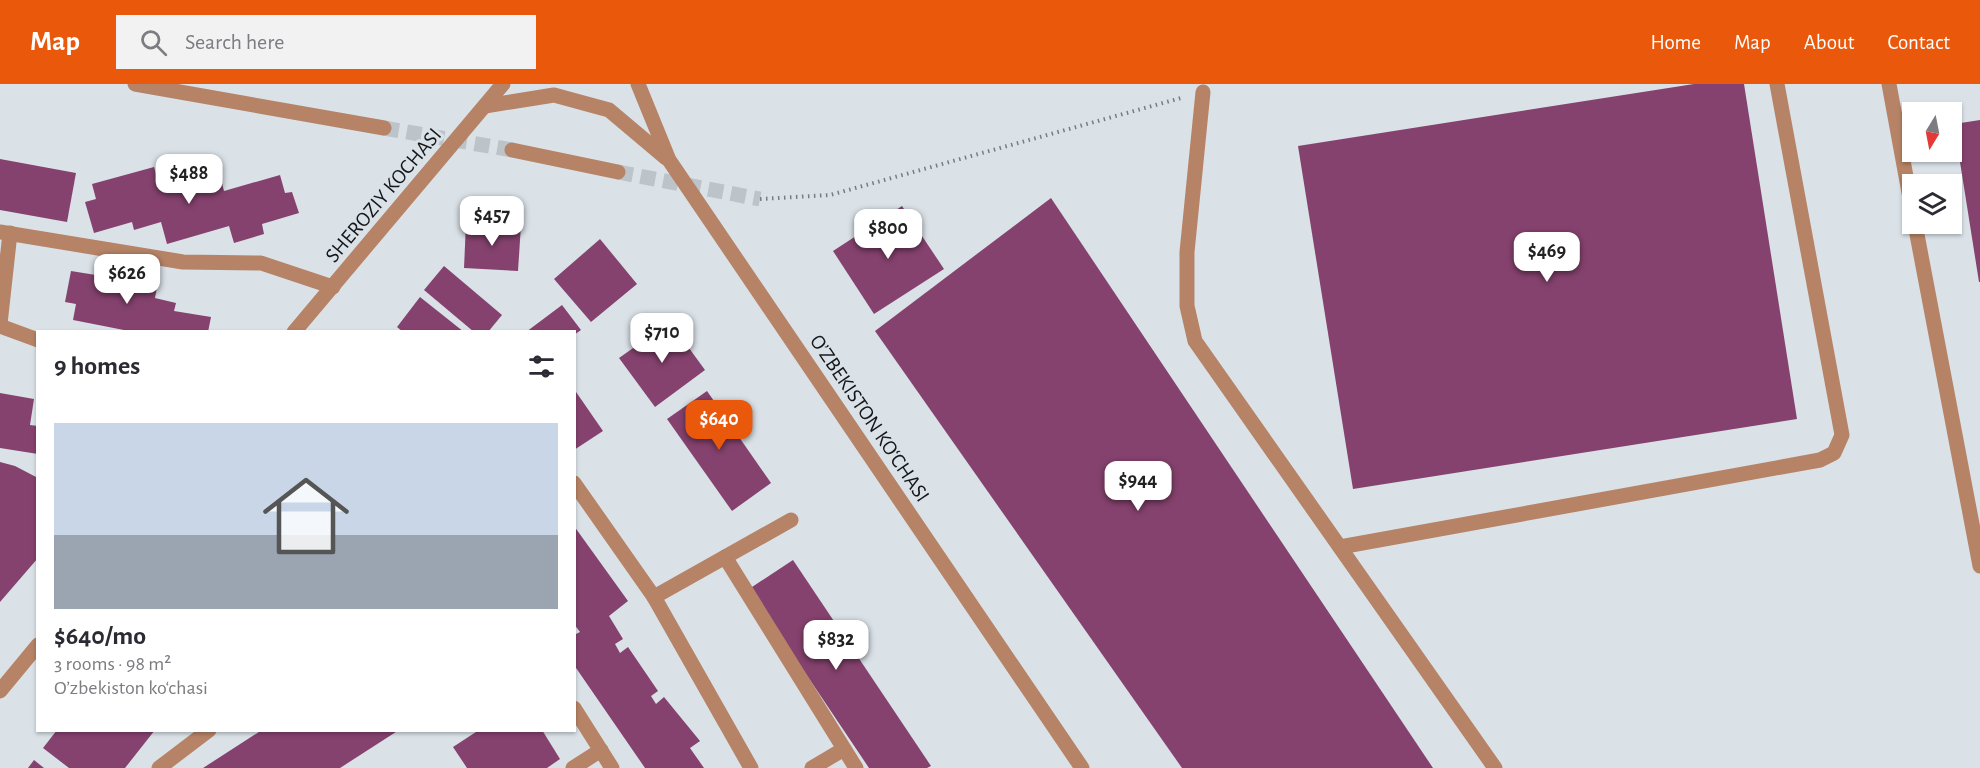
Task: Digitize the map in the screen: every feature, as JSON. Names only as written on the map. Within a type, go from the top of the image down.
[{"type":"street","points":[[135,84],[384,128]]},
{"type":"street","name":"SHEROZIY KOCHASI","points":[[296,330],[503,84]]},
{"type":"street","name":"O’ZBEKISTON KO‘CHASI","points":[[638,84],[669,160],[1082,768]]},
{"type":"street","points":[[1340,547],[1820,460],[1834,453],[1842,435],[1777,84]]},
{"type":"street","points":[[1889,84],[1906,174]]},
{"type":"street","points":[[1203,92],[1187,252],[1187,306],[1195,340],[1495,768]]},
{"type":"street","points":[[485,106],[554,95],[609,110],[669,160]]},
{"type":"street","points":[[512,150],[618,172]]},
{"type":"street","points":[[36,338],[0,325],[5,232],[183,262],[261,263],[333,287]]},
{"type":"street","points":[[1917,234],[1980,566]]},
{"type":"street","points":[[576,486],[654,597],[751,768]]},
{"type":"street","points":[[654,597],[791,520]]},
{"type":"street","points":[[725,557],[856,768]]},
{"type":"street","points":[[0,691],[36,647]]},
{"type":"street","points":[[576,711],[612,768]]},
{"type":"street","points":[[159,768],[206,732]]},
{"type":"street","points":[[812,768],[844,749]]},
{"type":"street","points":[[573,768],[601,750]]},
{"type":"path","points":[[760,199],[830,195],[1203,92]]},
{"type":"building","points":[[1694,84],[1744,84],[1797,419],[1353,489],[1298,146]]},
{"type":"building","points":[[1980,120],[1980,282],[1960,162],[1962,162],[1962,123]]},
{"type":"building","points":[[0,159],[76,173],[67,222],[0,210]]},
{"type":"building","points":[[154,167],[160,188],[219,172],[224,191],[280,175],[285,193],[292,192],[299,213],[262,224],[264,234],[234,243],[229,226],[167,244],[161,222],[134,230],[132,222],[94,233],[85,202],[96,199],[92,184]]},
{"type":"building","points":[[1051,198],[1433,768],[1182,768],[875,331]]},
{"type":"building","points":[[902,206],[944,269],[874,314],[833,251]]},
{"type":"building","points":[[466,223],[521,225],[518,271],[464,268]]},
{"type":"building","points":[[600,239],[637,284],[591,322],[554,279]]},
{"type":"building","points":[[444,266],[502,315],[490,330],[472,330],[424,290]]},
{"type":"building","points":[[103,269],[145,277],[144,284],[157,287],[155,298],[176,303],[174,311],[211,317],[208,330],[124,330],[73,320],[76,304],[65,302],[71,271],[102,276]]},
{"type":"building","points":[[420,297],[461,330],[401,330],[397,327]]},
{"type":"building","points":[[562,305],[581,330],[576,334],[576,330],[529,330]]},
{"type":"building","points":[[670,322],[705,370],[655,407],[619,358]]},
{"type":"building","points":[[707,391],[771,483],[732,511],[667,419]]},
{"type":"building","points":[[576,392],[603,431],[576,449]]},
{"type":"building","points":[[0,393],[34,399],[30,425],[36,426],[36,454],[0,448]]},
{"type":"building","points":[[0,462],[15,466],[36,477],[36,560],[0,602]]},
{"type":"building","points":[[576,529],[628,601],[609,616],[623,639],[615,644],[620,653],[628,647],[658,691],[651,696],[656,704],[664,697],[700,741],[690,748],[704,768],[645,768],[576,668],[576,634],[580,632],[576,627]]},
{"type":"building","points":[[793,560],[931,766],[927,768],[869,768],[749,589]]},
{"type":"building","points":[[55,732],[153,732],[125,768],[69,768],[43,748]]},
{"type":"building","points":[[259,732],[396,732],[340,768],[203,768]]},
{"type":"building","points":[[476,732],[543,732],[560,759],[547,768],[467,768],[453,747]]},
{"type":"building","points":[[34,760],[44,768],[28,768]]},
{"type":"tunnel","points":[[384,128],[512,150]]},
{"type":"tunnel","points":[[618,172],[760,199]]}]
